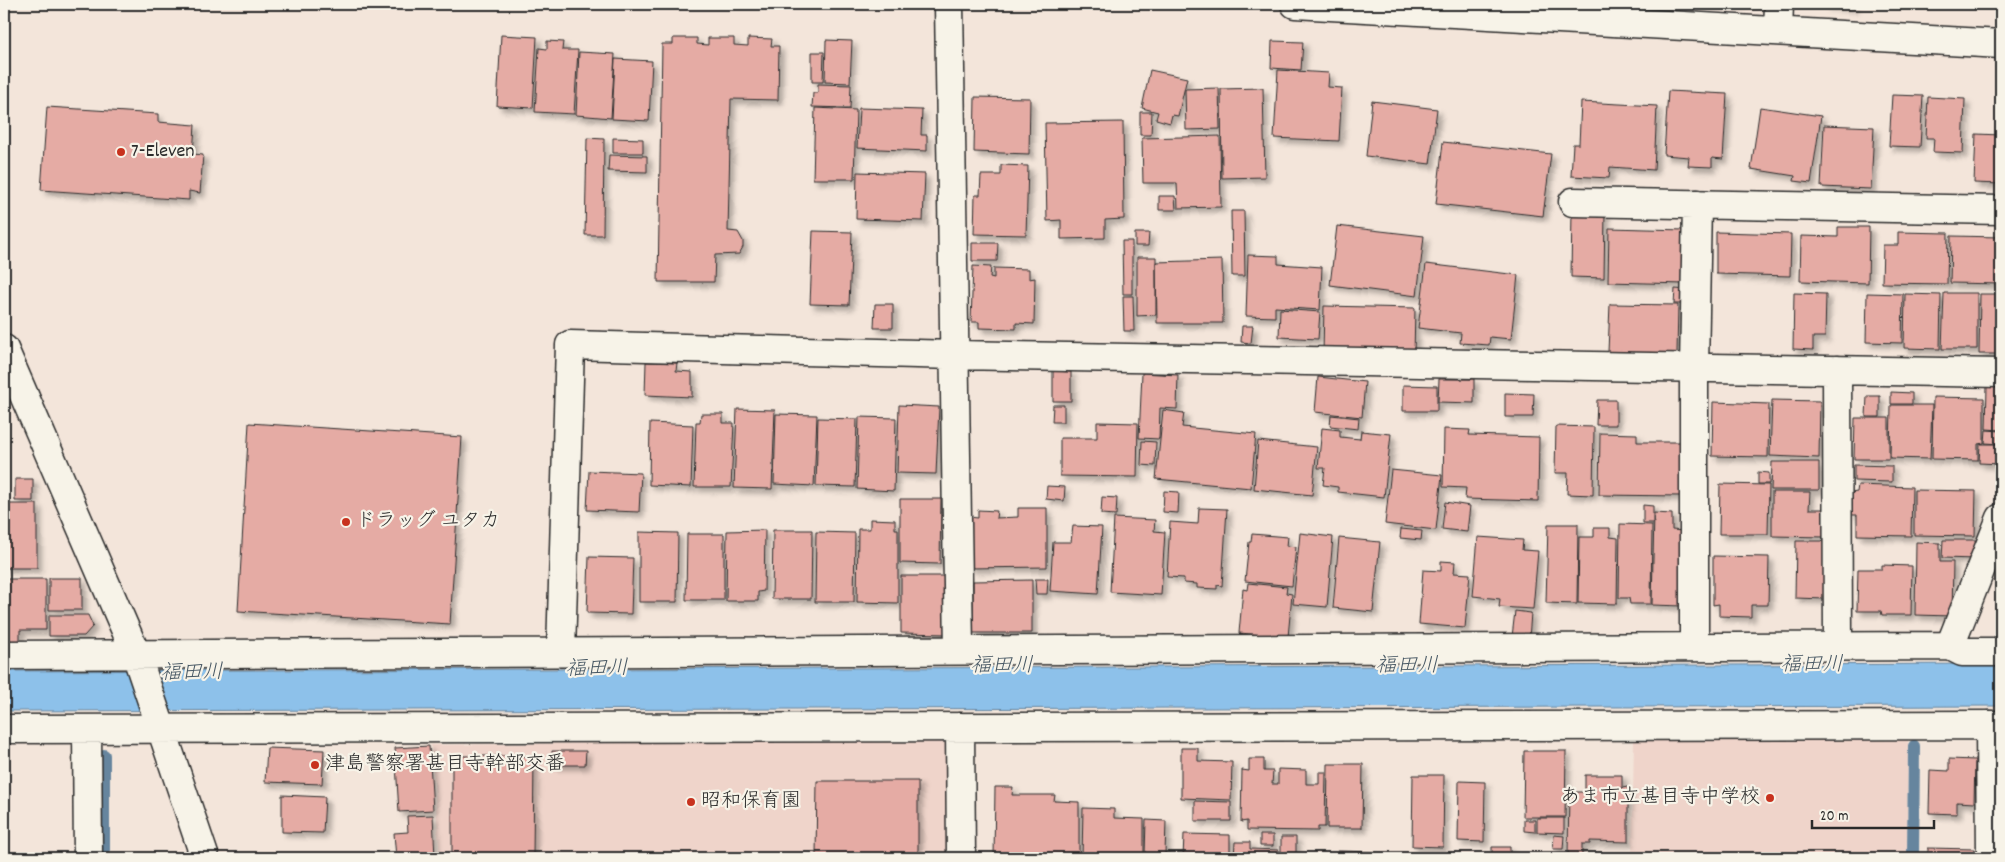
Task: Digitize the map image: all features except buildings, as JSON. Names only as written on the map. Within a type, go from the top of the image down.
[{"type":"street","points":[[949,4],[959,650]]},
{"type":"street","points":[[1295,4],[2001,44]]},
{"type":"street","points":[[1778,31],[1779,4]]},
{"type":"street","points":[[1574,202],[2001,210]]},
{"type":"street","points":[[1694,647],[1694,368],[1697,204]]},
{"type":"street","points":[[561,652],[570,346],[955,355],[2001,373]]},
{"type":"street","points":[[4,349],[16,407],[136,654],[205,858]]},
{"type":"street","points":[[1837,370],[1838,646]]},
{"type":"street","points":[[1950,646],[2001,518]]},
{"type":"street","points":[[4,655],[1838,646],[1950,646],[1962,652],[2001,652]]},
{"type":"street","points":[[4,729],[87,729],[158,722],[960,727],[1996,725],[1991,858]]},
{"type":"street","points":[[960,727],[961,858]]},
{"type":"street","points":[[87,729],[88,858]]},
{"type":"shaded area","name":"あま市立甚目寺中学校","points":[[1908,733],[1907,858],[1632,858],[1634,738]]},
{"type":"shaded area","name":"昭和保育園","points":[[948,740],[947,858],[440,858],[431,745]]},
{"type":"water","name":"福田川","points":[[2001,664],[2001,706],[4,711],[4,671]]},
{"type":"waterway","points":[[1913,858],[1914,746]]},
{"type":"waterway","points":[[104,755],[104,858]]},
{"type":"place","name":"7-Eleven","points":[[121,152]]},
{"type":"place","name":"ドラッグ ユタカ","points":[[346,522]]},
{"type":"place","name":"津島警察署甚目寺幹部交番","points":[[315,765]]},
{"type":"place","name":"あま市立甚目寺中学校","points":[[1770,798]]},
{"type":"place","name":"昭和保育園","points":[[691,802]]}]
